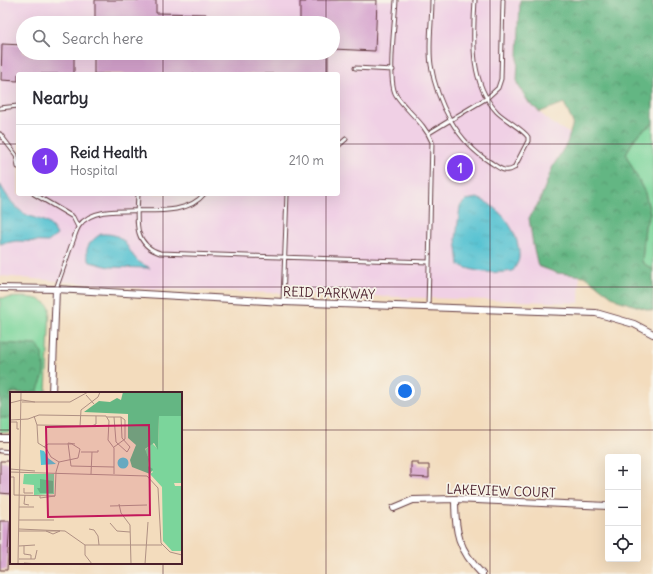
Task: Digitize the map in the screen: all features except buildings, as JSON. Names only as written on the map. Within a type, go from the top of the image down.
[{"type":"street","name":"REID PARKWAY","points":[[0,288],[56,289],[283,302],[596,313],[634,324],[653,334]]},
{"type":"street","points":[[52,392],[56,289]]},
{"type":"street","points":[[455,499],[455,522],[460,543],[471,562],[482,574]]},
{"type":"street","name":"LAKEVIEW COURT","points":[[394,508],[413,500],[455,499],[605,506]]},
{"type":"lane","points":[[396,0],[392,87],[396,94],[423,124],[429,133],[433,152],[428,308]]},
{"type":"lane","points":[[432,0],[431,63],[435,84],[442,104],[450,120],[465,140],[484,158],[502,170],[511,170],[514,168],[528,141],[528,138],[496,111],[487,98],[479,79],[473,56],[475,0]]},
{"type":"lane","points":[[429,133],[487,98],[498,88],[501,79],[503,0]]},
{"type":"lane","points":[[355,68],[393,70]]},
{"type":"lane","points":[[0,108],[16,106]]},
{"type":"lane","points":[[0,134],[16,155]]},
{"type":"lane","points":[[340,144],[346,139]]},
{"type":"lane","points":[[37,196],[72,218],[78,227]]},
{"type":"lane","points":[[138,196],[137,211],[140,238],[144,245],[151,250],[160,253],[429,262]]},
{"type":"lane","points":[[56,289],[78,227],[93,214],[180,207],[202,196]]},
{"type":"lane","points":[[283,302],[287,196]]},
{"type":"lane","points":[[0,451],[10,452]]},
{"type":"shaded area","points":[[0,0],[520,0],[517,83],[529,103],[553,124],[583,141],[579,303],[148,289],[0,276]]},
{"type":"green space","points":[[520,0],[653,0],[653,124],[636,137],[626,155],[645,193],[650,213],[645,226],[642,262],[653,270],[653,311],[617,300],[585,276],[557,273],[538,266],[529,218],[539,202],[553,166],[567,143],[573,123],[564,103],[540,112],[529,103],[517,83]]},
{"type":"green space","points":[[653,124],[653,270],[642,262],[645,226],[650,213],[645,193],[626,155],[636,137]]},
{"type":"green space","points":[[0,298],[34,298],[46,303],[50,308],[46,392],[10,392],[10,433],[0,432]]},
{"type":"green space","points":[[0,343],[38,345],[44,361],[44,373],[38,392],[10,392],[10,418],[0,418]]},
{"type":"water","points":[[0,184],[18,209],[27,215],[46,222],[54,229],[57,235],[48,242],[16,241],[0,244]]},
{"type":"water","points":[[477,198],[493,207],[501,214],[512,229],[516,238],[519,257],[518,263],[513,271],[486,272],[472,270],[459,265],[456,239],[460,206],[466,200]]},
{"type":"water","points":[[101,234],[109,234],[120,238],[140,263],[150,268],[110,267],[90,262],[87,253],[88,246]]},
{"type":"place","name":"Reid Health","points":[[460,168]]}]
